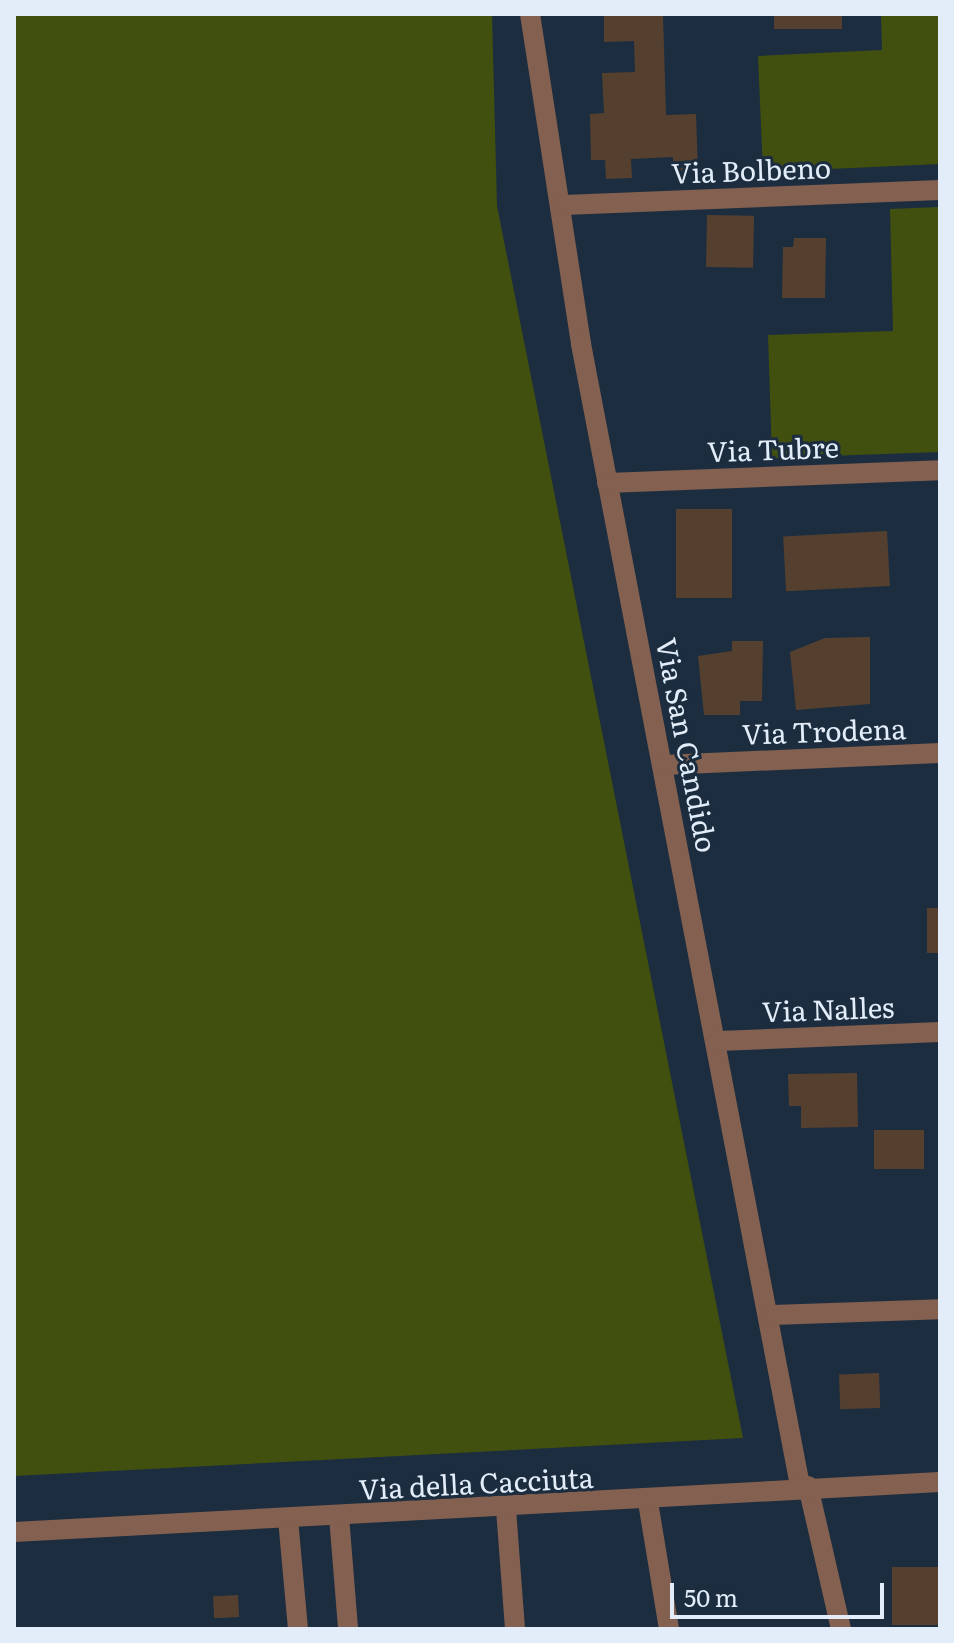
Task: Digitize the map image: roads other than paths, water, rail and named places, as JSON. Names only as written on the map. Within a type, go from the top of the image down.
[{"type":"street","name":"Via San Candido","points":[[530,14],[564,205],[607,483],[804,1486],[841,1629]]},
{"type":"street","name":"Via Bolbeno","points":[[564,205],[940,190]]},
{"type":"street","name":"Via Tubre","points":[[607,483],[940,470]]},
{"type":"street","name":"Via Trodena","points":[[663,765],[940,753]]},
{"type":"street","name":"Via Nalles","points":[[718,1041],[940,1032]]},
{"type":"street","points":[[772,1315],[940,1309]]},
{"type":"street","name":"Via della Cacciuta","points":[[14,1532],[648,1502],[804,1486],[940,1482]]},
{"type":"street","points":[[648,1502],[669,1629]]},
{"type":"street","points":[[506,1509],[515,1629]]},
{"type":"street","points":[[339,1516],[348,1629]]},
{"type":"street","points":[[288,1519],[298,1629]]}]
